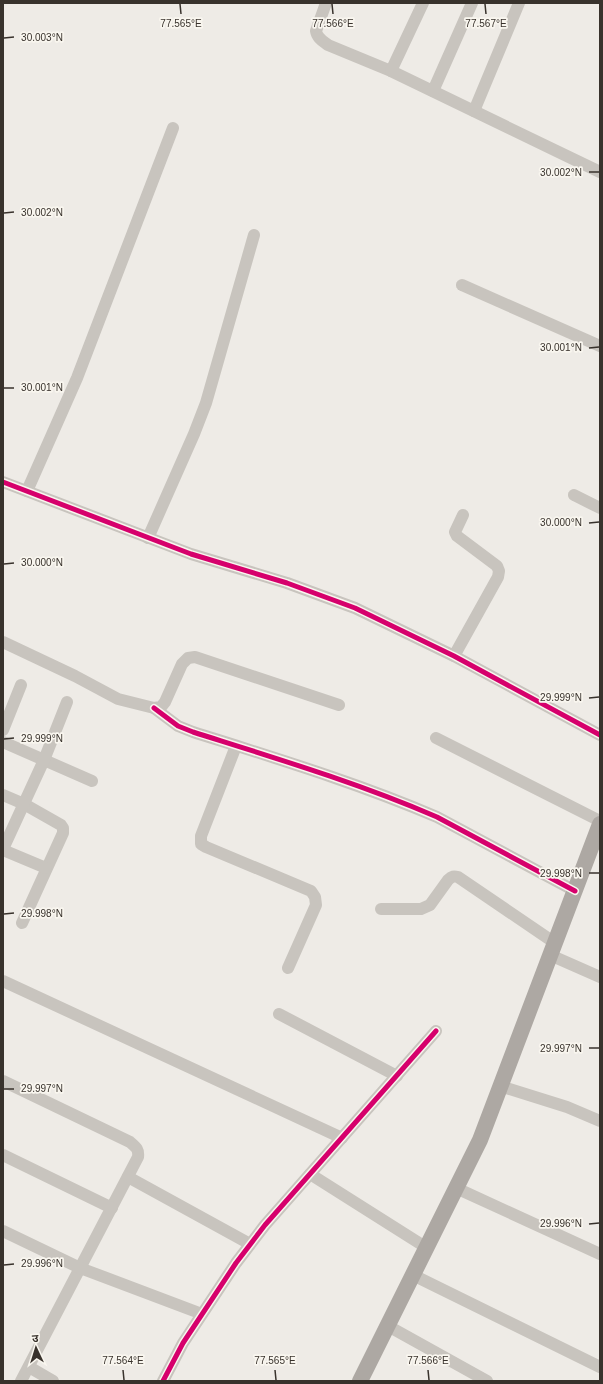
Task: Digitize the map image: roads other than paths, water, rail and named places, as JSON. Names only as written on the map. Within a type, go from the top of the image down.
[{"type":"main road","points":[[362,1380],[480,1140],[575,891],[597,843],[600,823]]},
{"type":"street","points":[[326,3],[316,30],[320,39],[328,44],[391,71],[599,170]]},
{"type":"street","points":[[391,71],[423,3]]},
{"type":"street","points":[[434,91],[472,3]]},
{"type":"street","points":[[474,111],[519,3]]},
{"type":"street","points":[[27,491],[77,378],[173,128]]},
{"type":"street","points":[[148,538],[194,434],[206,403],[254,235]]},
{"type":"street","points":[[462,285],[600,346]]},
{"type":"street","points":[[3,482],[191,554],[287,583],[356,608],[454,656],[600,735]]},
{"type":"street","points":[[574,494],[600,508]]},
{"type":"street","points":[[454,656],[498,577],[499,572],[497,566],[457,536],[454,532],[463,515]]},
{"type":"street","points":[[3,642],[75,676],[118,699],[154,708],[161,707],[165,702],[182,664],[188,658],[195,657],[339,705]]},
{"type":"street","points":[[3,730],[21,685]]},
{"type":"street","points":[[46,868],[4,845],[44,760],[67,702]]},
{"type":"street","points":[[154,708],[178,726],[193,732],[315,770],[419,809],[437,817],[575,891]]},
{"type":"street","points":[[436,738],[600,823]]},
{"type":"street","points":[[3,742],[92,781]]},
{"type":"street","points":[[236,746],[201,836],[200,844],[311,891],[315,897],[316,905],[288,968]]},
{"type":"street","points":[[3,795],[24,804],[61,825],[63,828],[63,833],[22,923]]},
{"type":"street","points":[[380,909],[426,908],[430,905],[451,876],[455,876],[553,949],[600,977]]},
{"type":"street","points":[[3,981],[342,1138]]},
{"type":"street","points":[[279,1014],[397,1076]]},
{"type":"street","points":[[163,1381],[183,1343],[250,1244],[436,1031]]},
{"type":"street","points":[[3,1081],[130,1142],[139,1152],[128,1177],[21,1381]]},
{"type":"street","points":[[500,1086],[567,1107],[600,1121]]},
{"type":"street","points":[[3,1155],[112,1208]]},
{"type":"street","points":[[310,1174],[427,1248]]},
{"type":"street","points":[[128,1177],[250,1244]]},
{"type":"street","points":[[456,1188],[600,1254]]},
{"type":"street","points":[[3,1231],[80,1268],[202,1314]]},
{"type":"street","points":[[413,1275],[600,1367]]},
{"type":"street","points":[[388,1326],[487,1381]]},
{"type":"street","points":[[29,1367],[53,1381]]}]
